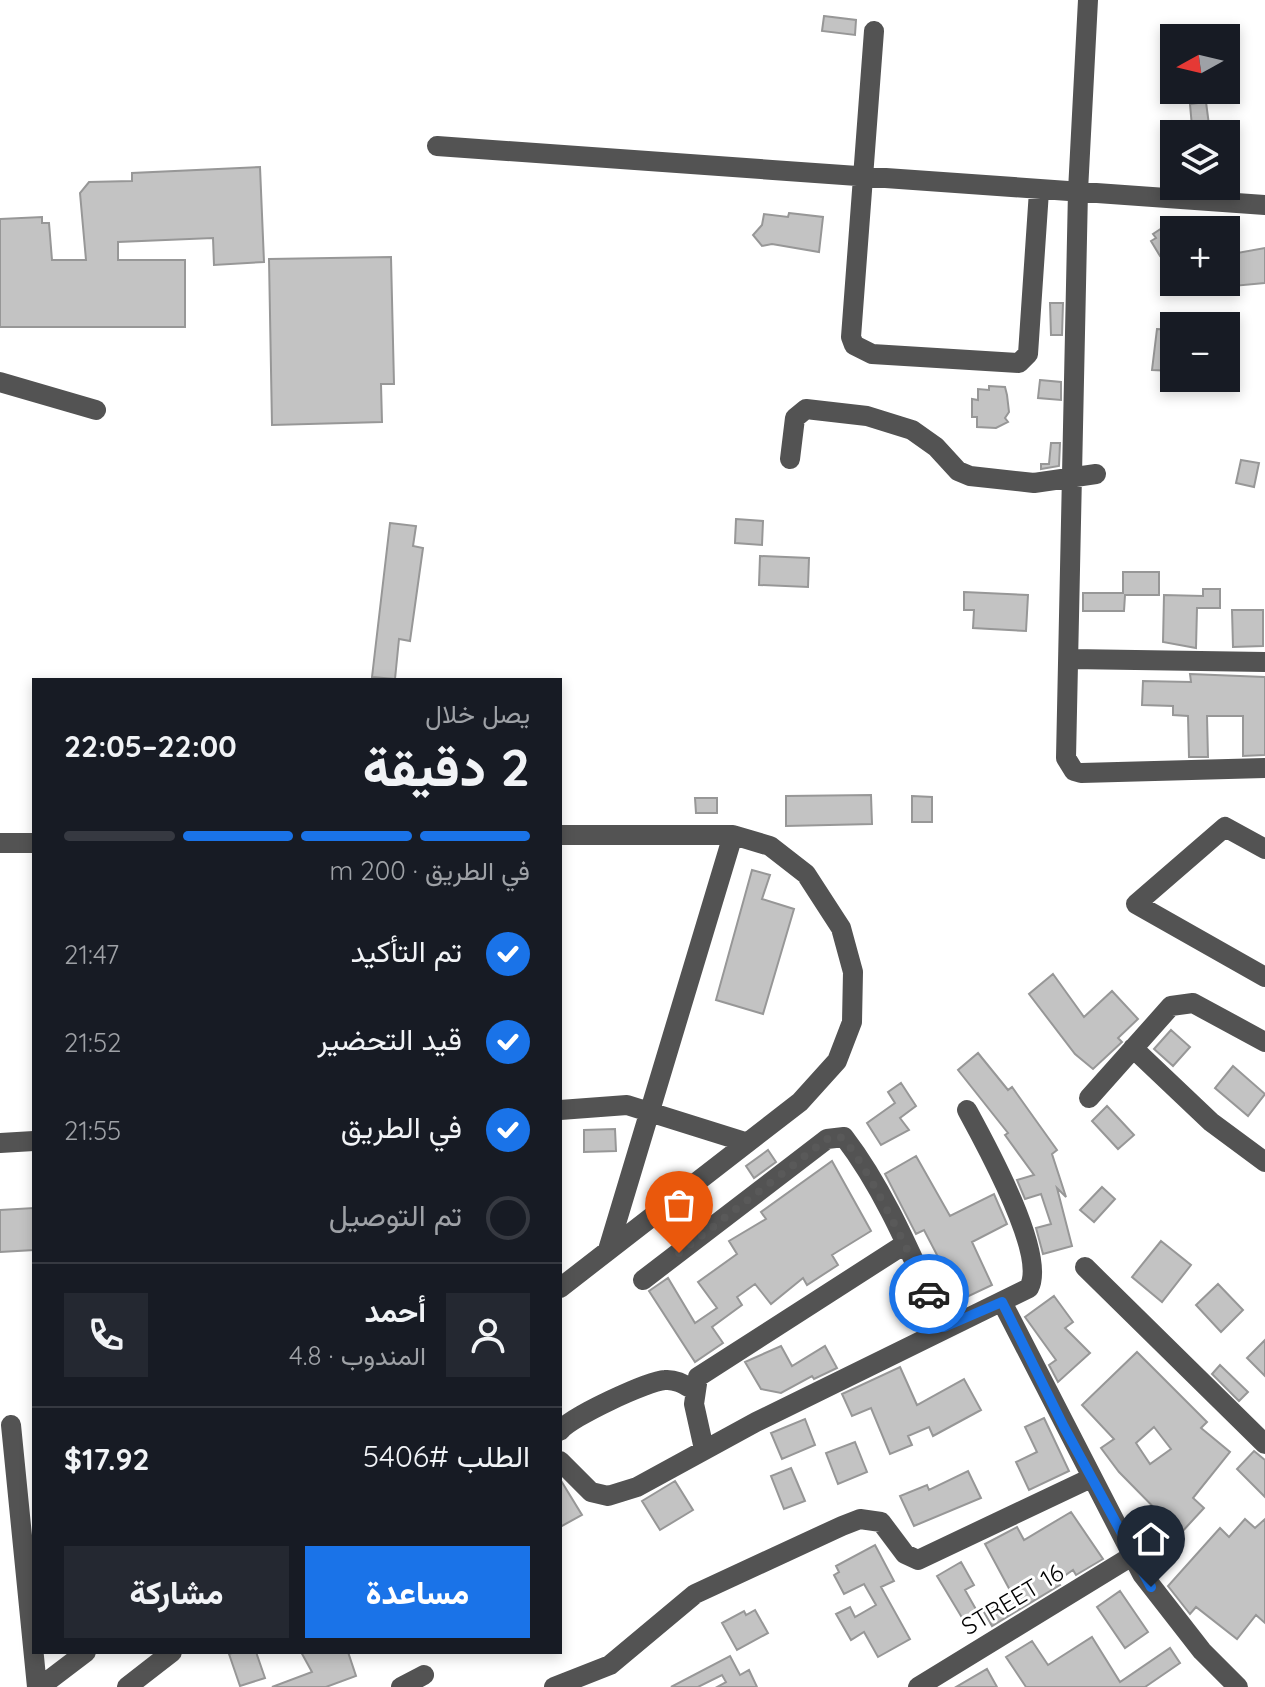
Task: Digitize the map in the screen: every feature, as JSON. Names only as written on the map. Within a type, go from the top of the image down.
[{"type":"street","points":[[1088,0],[1078,191],[1071,659],[1066,758],[1074,771],[1265,768]]},
{"type":"street","points":[[874,31],[851,337],[854,345],[872,354],[1007,365],[1019,363],[1028,354],[1039,191]]},
{"type":"street","points":[[437,146],[1265,205]]},
{"type":"street","points":[[0,382],[96,410]]},
{"type":"street","points":[[790,459],[795,418],[806,409],[867,416],[912,430],[936,447],[958,471],[970,476],[1034,483],[1096,474]]},
{"type":"street","points":[[1071,659],[1265,662]]},
{"type":"street","points":[[1265,849],[1225,827],[1136,904],[1265,977]]},
{"type":"street","points":[[562,835],[733,835],[770,846],[806,874],[841,928],[853,972],[852,1022],[837,1061],[800,1102],[562,1286]]},
{"type":"street","points":[[608,1250],[733,835]]},
{"type":"street","points":[[0,843],[32,843]]},
{"type":"street","points":[[1089,1098],[1171,1006],[1185,1002],[1265,1042]]},
{"type":"street","points":[[1133,1048],[1211,1122],[1265,1162]]},
{"type":"street","points":[[562,1110],[627,1105],[650,1109],[745,1142]]},
{"type":"street","points":[[562,1463],[591,1492],[608,1496],[637,1487],[704,1449],[944,1327],[1029,1288],[1035,1274],[1007,1185],[967,1110]]},
{"type":"street","points":[[643,1280],[832,1137],[844,1137],[905,1244],[944,1327]]},
{"type":"street","points":[[0,1143],[32,1141]]},
{"type":"street","points":[[704,1449],[696,1415],[694,1390],[698,1377],[905,1244]]},
{"type":"street","points":[[1085,1267],[1265,1444]]},
{"type":"street","points":[[1002,1302],[1132,1556],[1160,1601],[1238,1687]]},
{"type":"street","points":[[562,1429],[572,1418],[654,1382],[671,1380],[694,1390]]},
{"type":"street","points":[[11,1425],[32,1629]]},
{"type":"street","points":[[554,1687],[610,1665],[695,1594],[851,1523],[874,1519],[881,1522],[905,1554],[918,1560],[1091,1478]]},
{"type":"street","name":"STREET 16","points":[[918,1687],[1132,1556]]},
{"type":"street","points":[[35,1654],[38,1687]]},
{"type":"street","points":[[38,1687],[83,1654]]},
{"type":"street","points":[[127,1687],[169,1654]]},
{"type":"street","points":[[401,1687],[424,1675]]},
{"type":"building","points":[[824,16],[856,20],[855,35],[822,31]]},
{"type":"building","points":[[1190,104],[1206,104],[1208,120],[1191,120]]},
{"type":"building","points":[[260,167],[264,262],[214,265],[213,238],[118,242],[118,260],[185,260],[185,327],[0,327],[0,219],[42,217],[42,223],[49,223],[52,260],[86,260],[80,193],[89,182],[132,181],[132,173]]},
{"type":"building","points":[[789,213],[823,217],[819,252],[772,244],[762,246],[753,235],[762,225],[764,214],[788,217]]},
{"type":"building","points":[[1160,229],[1160,256],[1151,241],[1156,238],[1153,234]]},
{"type":"building","points":[[1265,248],[1265,283],[1240,285],[1240,252]]},
{"type":"building","points":[[391,257],[394,384],[381,384],[382,422],[272,425],[269,259]]},
{"type":"building","points":[[1050,303],[1063,303],[1062,335],[1051,335]]},
{"type":"building","points":[[1157,329],[1160,329],[1160,370],[1152,370]]},
{"type":"building","points":[[1040,380],[1061,382],[1061,400],[1038,398]]},
{"type":"building","points":[[989,386],[1005,387],[1009,412],[1005,418],[1008,422],[996,428],[977,427],[977,417],[972,417],[972,399],[978,400],[978,389],[989,390]]},
{"type":"building","points":[[1051,443],[1060,443],[1059,466],[1041,469],[1041,464],[1049,464]]},
{"type":"building","points":[[1241,460],[1259,463],[1254,487],[1236,483]]},
{"type":"building","points":[[736,519],[763,521],[762,545],[735,543]]},
{"type":"building","points":[[390,523],[416,526],[413,546],[423,548],[410,641],[399,639],[395,678],[372,677]]},
{"type":"building","points":[[760,556],[809,558],[808,587],[759,585]]},
{"type":"building","points":[[1123,572],[1159,572],[1159,595],[1125,595],[1124,611],[1083,611],[1083,593],[1123,593]]},
{"type":"building","points":[[1203,589],[1220,589],[1220,608],[1197,608],[1196,648],[1163,642],[1164,595],[1203,596]]},
{"type":"building","points":[[964,592],[1028,595],[1026,631],[973,628],[974,610],[964,610]]},
{"type":"building","points":[[1232,610],[1263,610],[1263,646],[1233,647]]},
{"type":"building","points":[[1190,674],[1265,677],[1265,755],[1243,756],[1243,716],[1207,716],[1208,757],[1189,757],[1188,716],[1173,715],[1173,706],[1142,705],[1143,681],[1191,682]]},
{"type":"building","points":[[871,795],[872,824],[786,826],[786,796]]},
{"type":"building","points":[[912,796],[932,797],[932,822],[912,822]]},
{"type":"building","points":[[695,798],[717,798],[717,813],[696,813]]},
{"type":"building","points":[[752,870],[770,875],[762,899],[794,909],[763,1014],[716,1000]]},
{"type":"building","points":[[1053,974],[1084,1017],[1112,991],[1138,1019],[1118,1038],[1122,1042],[1093,1069],[1075,1054],[1029,994]]},
{"type":"building","points":[[1171,1030],[1190,1047],[1173,1066],[1154,1049]]},
{"type":"building","points":[[978,1053],[1008,1090],[1012,1087],[1057,1150],[1052,1154],[1066,1197],[1057,1188],[1072,1246],[1043,1254],[1036,1228],[1051,1224],[1041,1194],[1025,1199],[1017,1180],[1034,1175],[1005,1135],[1008,1133],[958,1070]]},
{"type":"building","points":[[1233,1066],[1265,1094],[1248,1116],[1215,1088]]},
{"type":"building","points":[[901,1083],[916,1106],[900,1118],[909,1130],[881,1145],[867,1123],[895,1103],[888,1092]]},
{"type":"building","points":[[1107,1106],[1134,1135],[1118,1149],[1092,1121]]},
{"type":"building","points":[[615,1129],[616,1151],[584,1152],[584,1130]]},
{"type":"building","points":[[768,1150],[776,1162],[754,1178],[746,1166]]},
{"type":"building","points":[[916,1156],[950,1216],[994,1194],[1007,1224],[972,1242],[992,1285],[952,1304],[941,1280],[948,1276],[924,1230],[916,1234],[885,1174]]},
{"type":"building","points":[[832,1161],[871,1231],[832,1255],[838,1265],[807,1285],[803,1278],[771,1304],[755,1284],[737,1297],[742,1305],[712,1327],[723,1343],[695,1362],[649,1291],[668,1278],[695,1323],[717,1308],[698,1282],[737,1254],[729,1241],[766,1219],[761,1212]]},
{"type":"building","points":[[1102,1187],[1115,1199],[1094,1222],[1080,1210]]},
{"type":"building","points":[[32,1208],[32,1250],[0,1252],[0,1210]]},
{"type":"building","points":[[1161,1241],[1191,1265],[1162,1302],[1132,1277]]},
{"type":"building","points":[[1218,1284],[1243,1310],[1221,1332],[1196,1305]]},
{"type":"building","points":[[1054,1296],[1073,1322],[1065,1328],[1090,1353],[1058,1382],[1049,1365],[1056,1360],[1025,1317]]},
{"type":"building","points":[[1265,1340],[1265,1376],[1247,1358]]},
{"type":"building","points":[[781,1346],[792,1366],[825,1346],[837,1368],[814,1379],[812,1376],[781,1393],[761,1389],[745,1362]]},
{"type":"building","points":[[1137,1352],[1207,1422],[1201,1428],[1230,1452],[1193,1498],[1204,1508],[1180,1534],[1119,1472],[1101,1448],[1114,1439],[1082,1405]],"holes":[[[1154,1427],[1171,1449],[1150,1464],[1136,1443]]]},
{"type":"building","points":[[1220,1365],[1248,1392],[1239,1401],[1212,1374]]},
{"type":"building","points":[[900,1367],[917,1405],[964,1379],[981,1410],[933,1436],[929,1427],[908,1436],[912,1445],[890,1454],[871,1408],[852,1416],[842,1394]]},
{"type":"building","points":[[1044,1418],[1069,1471],[1029,1490],[1016,1462],[1037,1452],[1025,1427]]},
{"type":"building","points":[[805,1419],[815,1445],[782,1459],[771,1433]]},
{"type":"building","points":[[855,1442],[867,1472],[838,1484],[826,1453]]},
{"type":"building","points":[[1254,1451],[1265,1460],[1265,1497],[1237,1469]]},
{"type":"building","points":[[791,1468],[805,1501],[784,1509],[771,1476]]},
{"type":"building","points":[[968,1471],[981,1498],[914,1526],[900,1496],[927,1485],[929,1490]]},
{"type":"building","points":[[675,1481],[693,1510],[660,1530],[642,1501]]},
{"type":"building","points":[[562,1482],[582,1515],[562,1526]]},
{"type":"building","points":[[1071,1512],[1103,1559],[1076,1575],[1073,1570],[1057,1581],[1060,1585],[992,1626],[984,1612],[1012,1594],[985,1544],[1017,1527],[1024,1540]]},
{"type":"building","points":[[1245,1519],[1255,1528],[1265,1519],[1265,1623],[1256,1615],[1237,1639],[1196,1607],[1190,1614],[1168,1586],[1220,1528],[1229,1537]]},
{"type":"building","points":[[875,1545],[894,1581],[881,1587],[910,1639],[878,1657],[864,1632],[851,1640],[836,1614],[850,1607],[855,1617],[876,1605],[864,1584],[844,1594],[834,1575],[839,1572],[836,1566]]},
{"type":"building","points":[[961,1562],[974,1585],[965,1590],[978,1613],[964,1621],[937,1576]]},
{"type":"building","points":[[1120,1591],[1148,1632],[1125,1648],[1097,1607]]},
{"type":"building","points":[[755,1610],[768,1633],[737,1650],[722,1623],[744,1611],[746,1615]]},
{"type":"building","points":[[1092,1637],[1120,1682],[1170,1648],[1180,1663],[1145,1687],[1026,1687],[1006,1657],[1032,1641],[1048,1665]]},
{"type":"building","points":[[229,1654],[257,1654],[265,1678],[240,1686]]},
{"type":"building","points":[[302,1654],[349,1654],[356,1676],[326,1687],[272,1687],[312,1672]]},
{"type":"building","points":[[730,1656],[740,1675],[749,1670],[757,1687],[717,1687],[726,1682],[722,1675],[698,1687],[671,1687]]},
{"type":"building","points":[[987,1669],[997,1687],[956,1687]]},
{"type":"way so far","points":[[679,1253],[827,1139],[838,1136],[844,1137],[865,1170],[929,1294]]},
{"type":"route","points":[[929,1294],[944,1327],[1002,1302],[1064,1427],[1151,1587]]}]
